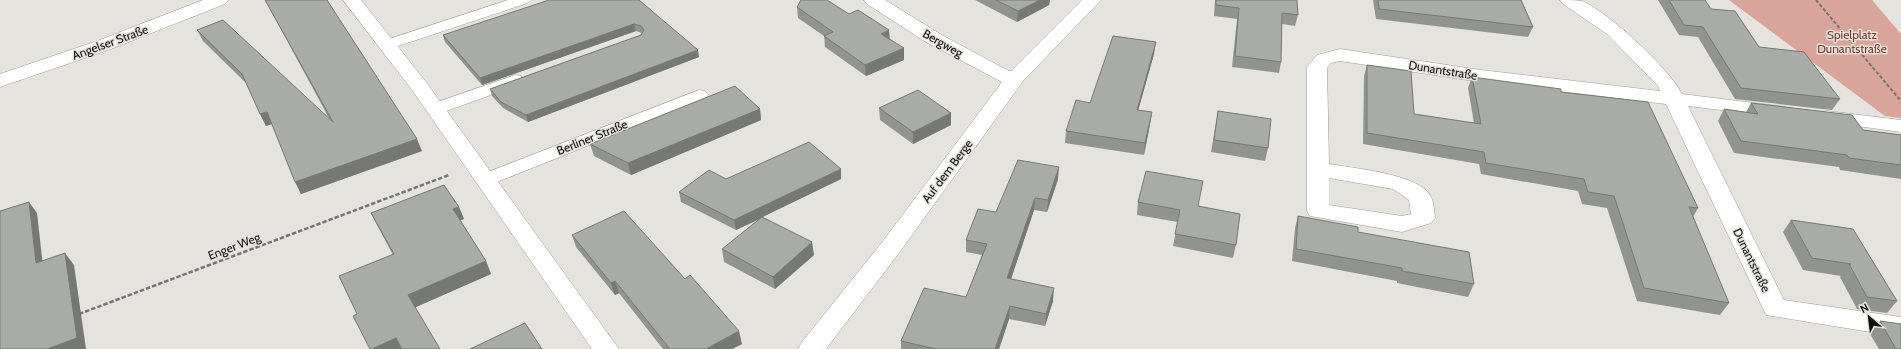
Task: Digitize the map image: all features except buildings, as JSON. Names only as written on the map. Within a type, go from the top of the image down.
[{"type":"street","name":"Angelser Straße","points":[[0,82],[104,45],[219,0]]},
{"type":"street","points":[[352,0],[435,109],[606,349]]},
{"type":"street","name":"Bergweg","points":[[873,0],[940,42],[1005,77],[1016,77]]},
{"type":"street","name":"Auf dem Berge","points":[[811,349],[900,234],[1016,77],[1092,0]]},
{"type":"street","name":"Dunantstraße","points":[[1569,0],[1613,30],[1667,84],[1775,308],[1901,327]]},
{"type":"street","name":"Dunantstraße","points":[[1318,169],[1317,67],[1324,59],[1340,55],[1481,76],[1901,126]]},
{"type":"lane","points":[[386,45],[523,0]]},
{"type":"lane","points":[[435,109],[532,74]]},
{"type":"lane","name":"Berliner Straße","points":[[480,172],[699,95]]},
{"type":"path","points":[[1816,0],[1901,101]]},
{"type":"path","name":"Enger Weg","points":[[74,316],[480,172]]},
{"type":"green space","name":"Spielplatz Dunantstraße","points":[[1729,0],[1872,0],[1901,34],[1901,118],[1885,116]]}]
